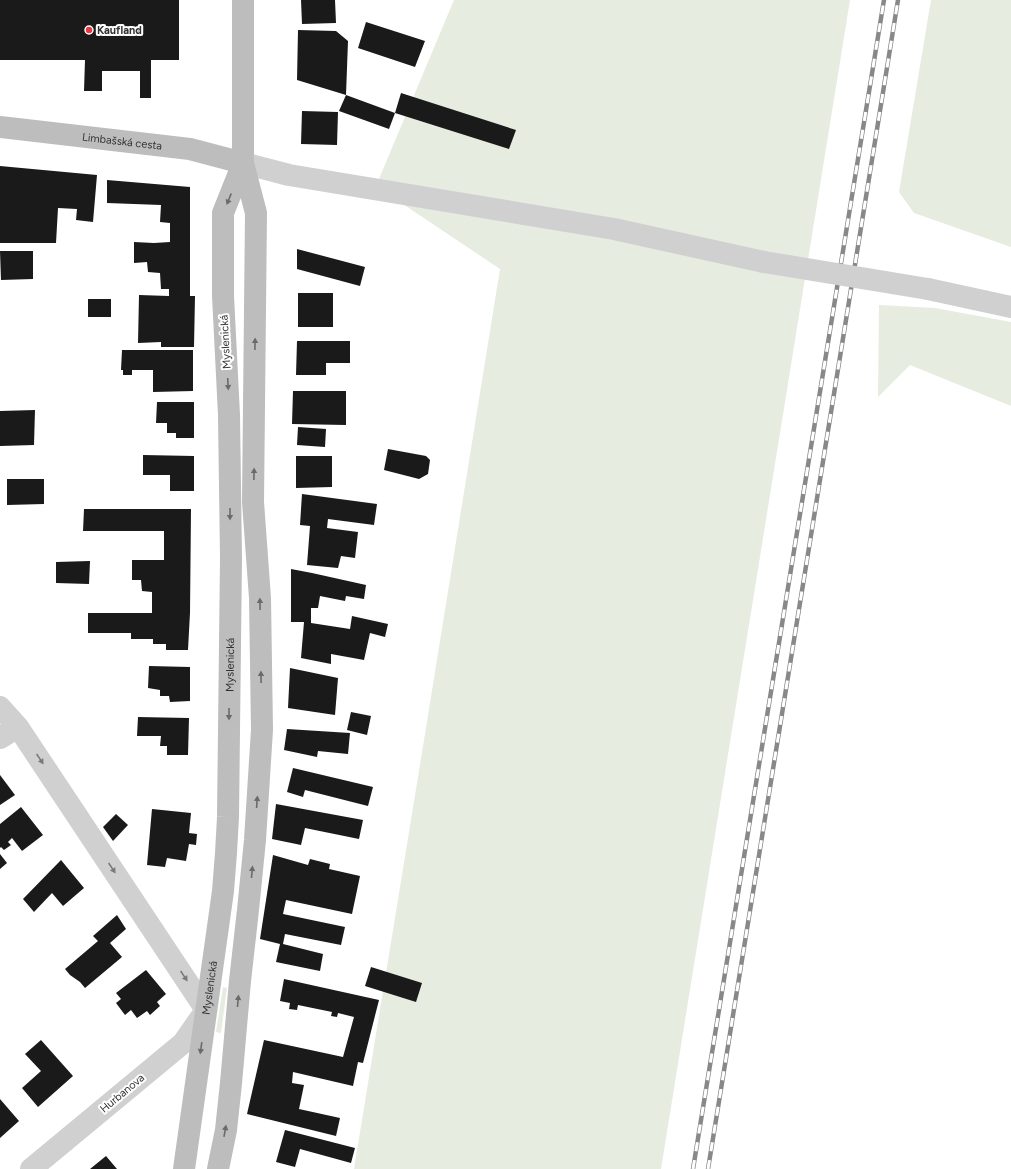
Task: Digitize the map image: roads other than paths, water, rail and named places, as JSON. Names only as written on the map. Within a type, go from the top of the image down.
[{"type":"main road","name":"Myslenická","points":[[218,1169],[226,1130],[231,1083],[255,840],[262,730],[260,598],[253,502],[256,213],[243,163],[243,0]]},
{"type":"main road","name":"Limbašská cesta","points":[[0,127],[190,149],[243,163]]},
{"type":"main road","name":"Myslenická","points":[[184,1169],[222,891],[228,818],[231,558],[230,415],[223,296],[223,213],[243,163]]},
{"type":"street","points":[[243,163],[289,175],[614,229],[764,262],[928,289],[1011,307]]},
{"type":"street","points":[[0,707],[18,727],[206,1010]]},
{"type":"street","points":[[0,738],[18,727]]},
{"type":"street","name":"Hurbanova","points":[[31,1169],[183,1043],[206,1010]]},
{"type":"railway","points":[[693,1169],[884,0]]},
{"type":"railway","points":[[708,1169],[898,0]]},
{"type":"place","name":"Kaufland","points":[[89,30]]}]
